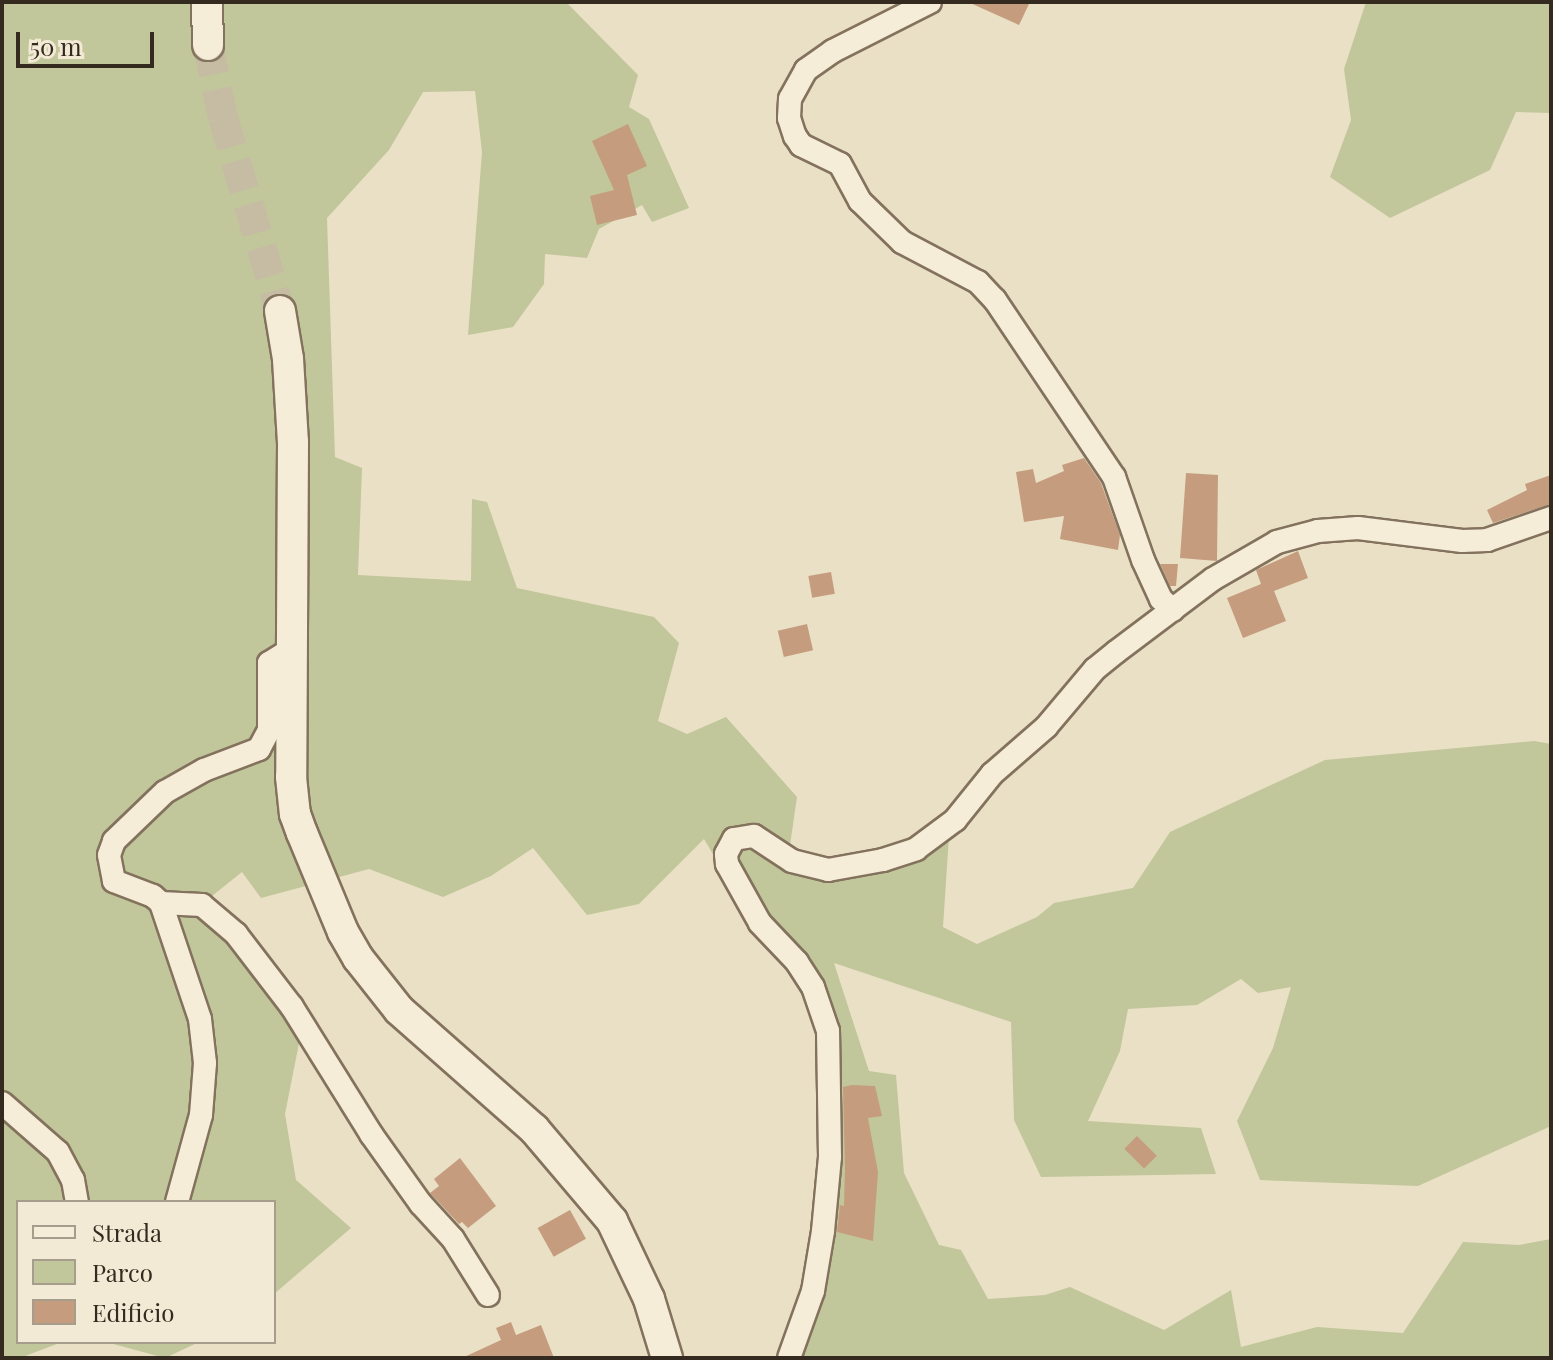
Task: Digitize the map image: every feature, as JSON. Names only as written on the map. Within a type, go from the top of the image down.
[{"type":"main road","points":[[207,2],[208,45]]},
{"type":"main road","points":[[280,311],[289,370],[293,442],[291,777],[295,814],[327,901],[358,958],[399,1010],[534,1129],[612,1221],[649,1299],[667,1358]]},
{"type":"street","points":[[930,2],[833,51],[806,70],[790,99],[789,118],[795,136],[801,145],[840,164],[860,201],[902,242],[978,282],[995,300],[1114,477],[1143,560],[1161,599],[1173,610]]},
{"type":"street","points":[[789,1358],[813,1291],[823,1231],[830,1157],[828,1031],[813,987],[797,962],[767,932],[727,864],[729,845],[734,839],[754,836],[792,861],[828,870],[883,860],[916,849],[955,820],[984,783],[1046,727],[1095,669],[1213,579],[1277,542],[1318,531],[1358,528],[1462,541],[1487,540],[1551,518]]},
{"type":"street","points":[[178,1200],[201,1115],[205,1063],[200,1019],[161,903],[153,896],[114,881],[109,869],[114,841],[165,792],[204,770],[259,749],[269,730],[269,663],[291,649]]},
{"type":"street","points":[[161,903],[202,905],[236,934],[292,1007],[371,1134],[421,1204],[453,1239],[488,1295]]},
{"type":"street","points":[[2,1103],[58,1152],[73,1180],[77,1200]]},
{"type":"green space","points":[[2,2],[566,2],[638,75],[629,107],[649,119],[689,208],[652,222],[642,205],[599,229],[587,258],[545,254],[544,284],[513,327],[468,335],[482,152],[475,91],[423,92],[389,150],[327,218],[335,457],[362,468],[358,575],[471,581],[472,499],[487,502],[517,588],[654,617],[679,643],[658,721],[687,734],[726,717],[797,797],[789,852],[839,862],[949,836],[943,927],[977,944],[1037,917],[1054,903],[1133,888],[1170,832],[1325,760],[1534,741],[1551,744],[1551,1126],[1418,1186],[1260,1180],[1237,1121],[1273,1048],[1291,987],[1258,993],[1241,979],[1197,1005],[1128,1009],[1120,1051],[1088,1121],[1201,1128],[1216,1174],[1041,1177],[1014,1120],[1011,1022],[834,963],[869,1071],[896,1075],[904,1173],[939,1245],[961,1250],[988,1299],[1045,1295],[1070,1287],[1164,1330],[1231,1290],[1241,1347],[1317,1327],[1403,1333],[1463,1242],[1519,1245],[1551,1239],[1551,1358],[777,1358],[802,1289],[821,1167],[824,1056],[802,987],[767,947],[704,839],[639,904],[587,915],[533,848],[491,876],[443,897],[369,869],[261,898],[242,872],[212,896],[304,1018],[285,1114],[296,1180],[351,1228],[276,1292],[276,1200],[16,1200],[16,1344],[57,1344],[20,1358],[2,1358]]},
{"type":"green space","points":[[1366,2],[1551,2],[1551,113],[1516,112],[1490,170],[1390,218],[1330,177],[1351,120],[1344,69]]},
{"type":"green space","points":[[113,1344],[195,1344],[165,1358]]},
{"type":"building","points":[[968,2],[1030,2],[1019,25]]},
{"type":"building","points":[[628,124],[647,166],[627,175],[637,215],[597,225],[590,196],[614,190],[592,141]]},
{"type":"building","points":[[1084,458],[1101,483],[1120,535],[1118,550],[1060,539],[1064,516],[1024,522],[1016,472],[1033,469],[1036,483],[1064,471],[1062,465]]},
{"type":"building","points":[[1186,473],[1218,475],[1217,561],[1180,558]]},
{"type":"building","points":[[1551,475],[1551,504],[1493,523],[1487,510],[1527,490],[1525,484]]},
{"type":"building","points":[[1298,551],[1308,578],[1274,591],[1286,621],[1243,638],[1227,598],[1261,584],[1256,570]]},
{"type":"building","points":[[1160,564],[1178,564],[1176,586],[1170,586]]},
{"type":"building","points":[[831,572],[835,594],[812,598],[808,576]]},
{"type":"building","points":[[807,624],[813,650],[784,657],[778,631]]},
{"type":"building","points":[[875,1086],[882,1116],[868,1118],[878,1172],[873,1241],[837,1232],[840,1205],[844,1206],[843,1087]]},
{"type":"building","points":[[1137,1136],[1157,1156],[1144,1169],[1124,1149]]},
{"type":"building","points":[[460,1158],[496,1206],[468,1228],[462,1222],[459,1224],[430,1193],[439,1186],[434,1179]]},
{"type":"building","points":[[570,1210],[586,1239],[554,1257],[538,1228]]},
{"type":"building","points":[[511,1322],[516,1335],[541,1325],[554,1358],[462,1358],[501,1340],[496,1328]]},
{"type":"tunnel","points":[[208,45],[223,118],[280,311]]}]
